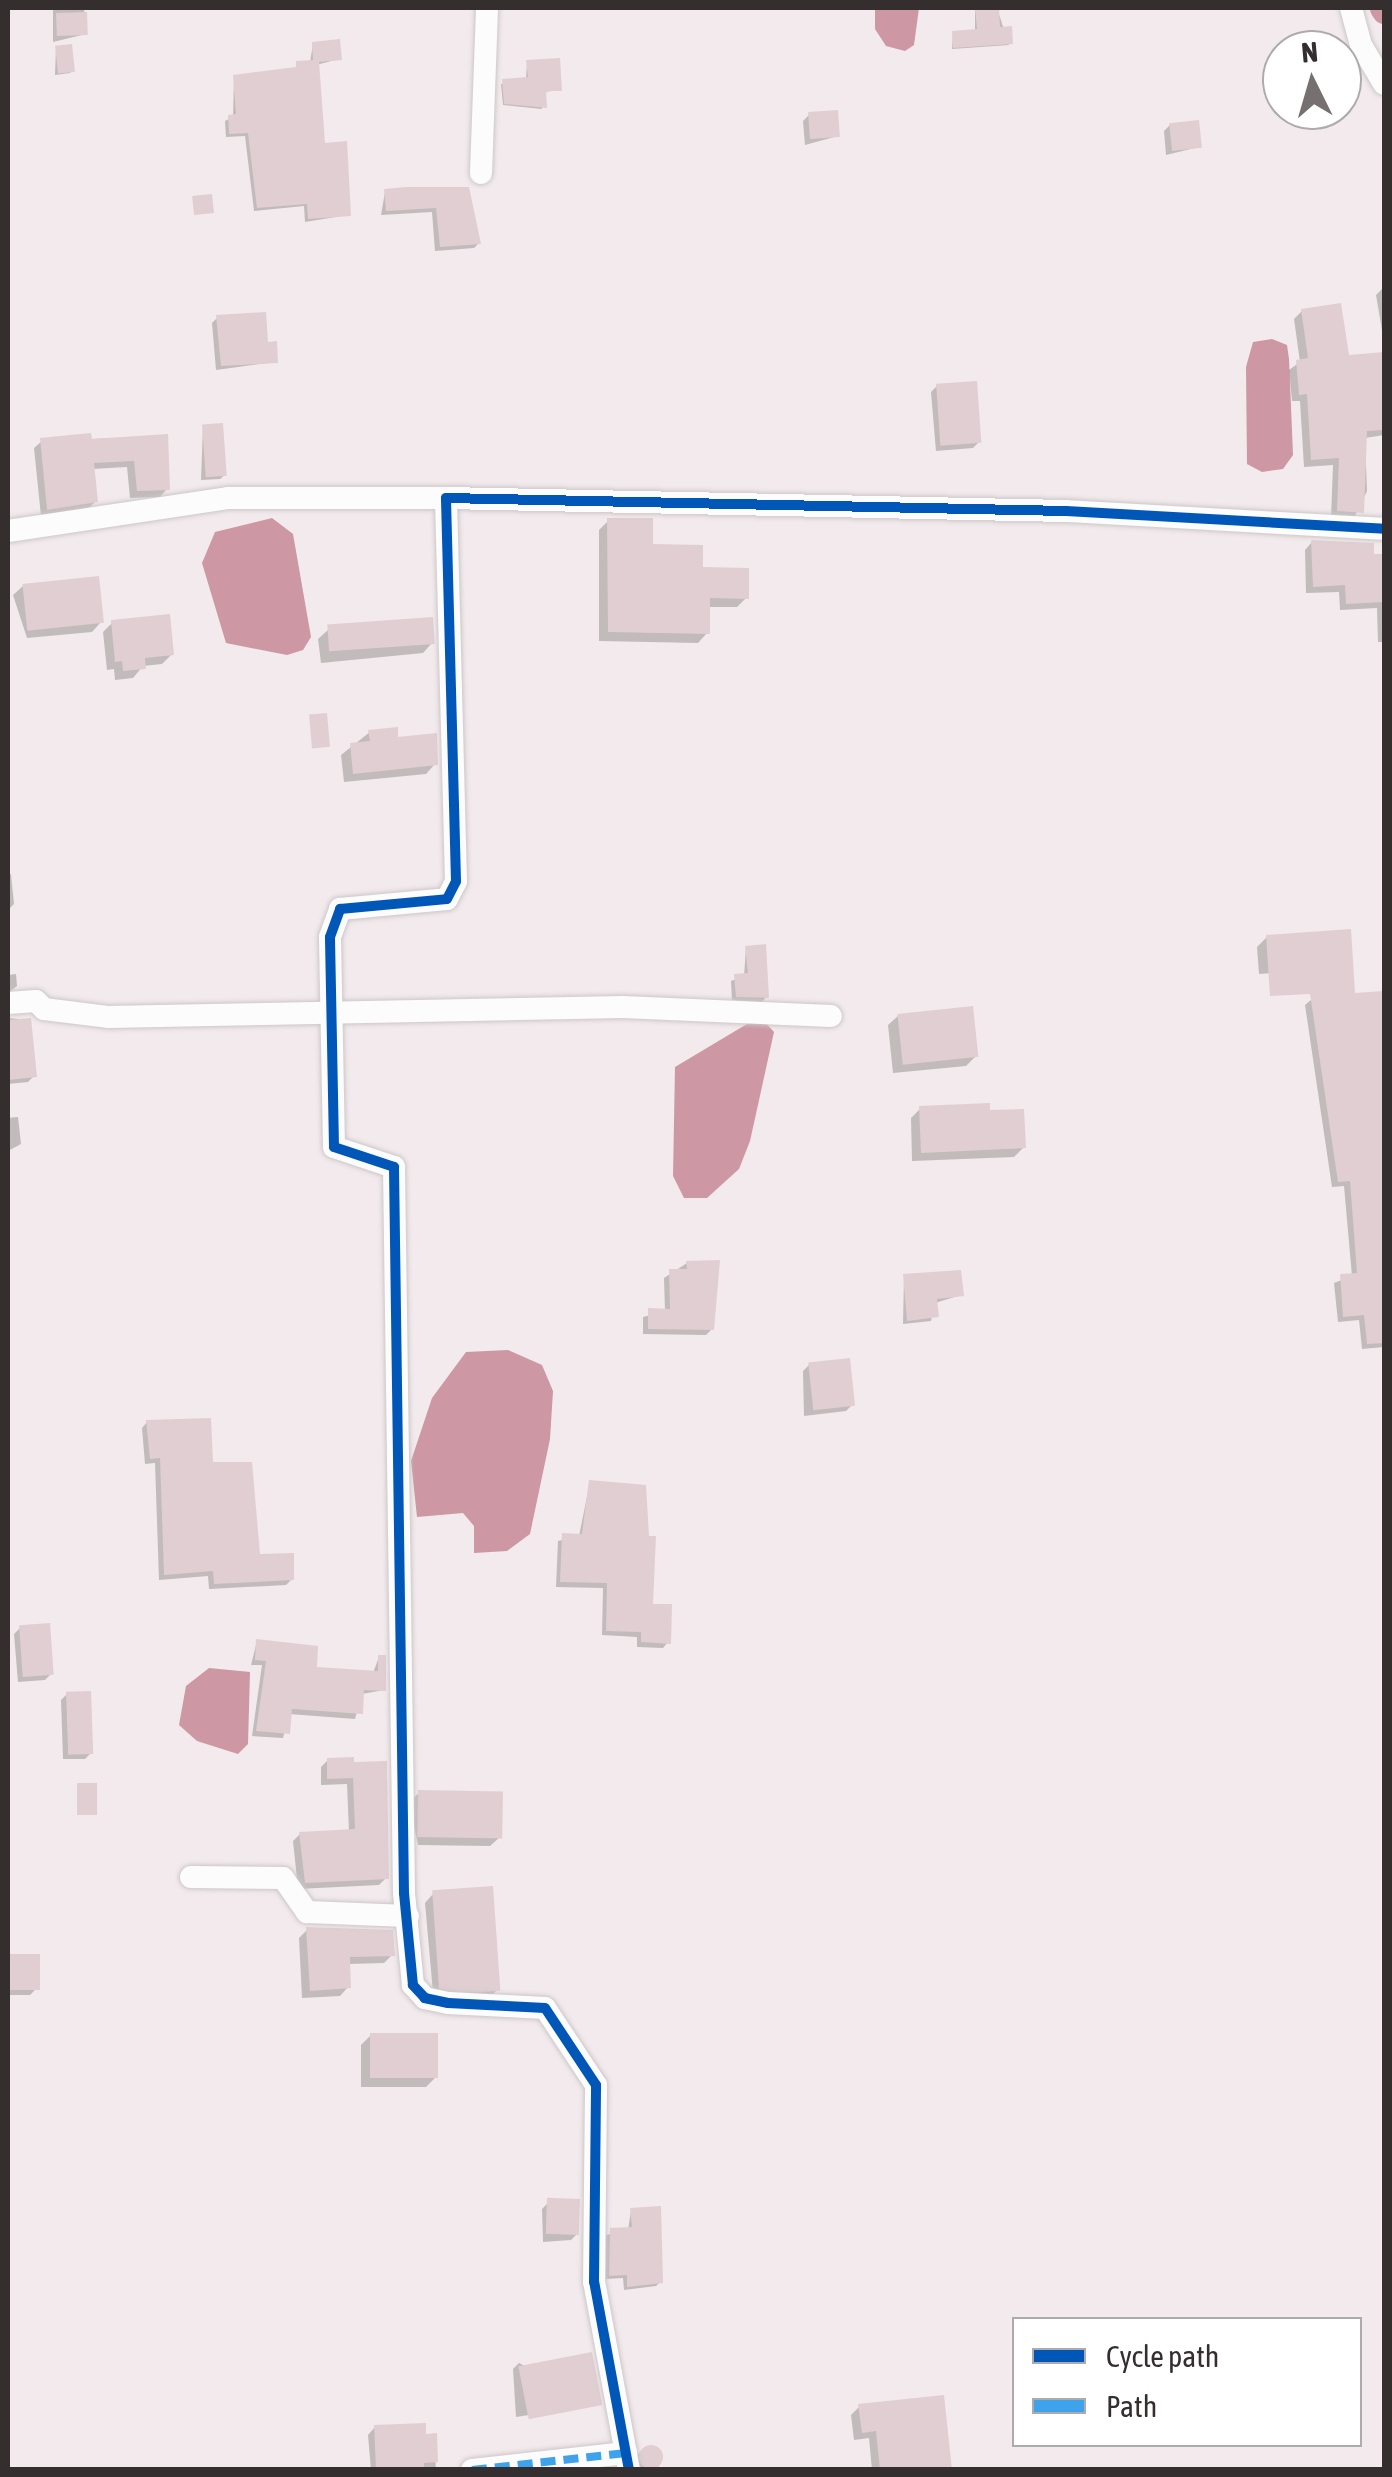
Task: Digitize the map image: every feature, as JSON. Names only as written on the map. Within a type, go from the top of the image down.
[{"type":"street","points":[[481,173],[486,8]]},
{"type":"street","points":[[1351,8],[1361,45],[1384,84]]},
{"type":"street","points":[[8,531],[228,498],[446,498],[1066,512],[1384,529]]},
{"type":"street","points":[[446,498],[456,880],[447,899],[340,909],[330,936],[334,1147],[394,1166],[412,1986],[425,1998],[545,2008],[596,2085],[594,2282],[627,2461],[472,2470]]},
{"type":"street","points":[[8,1003],[36,1000],[44,1008],[108,1017],[332,1009],[623,1007],[831,1016]]},
{"type":"street","points":[[191,1877],[283,1878],[307,1912],[408,1916]]},
{"type":"shaded area","points":[[875,8],[919,8],[914,45],[905,51],[886,46],[875,29]]},
{"type":"shaded area","points":[[1272,339],[1287,345],[1293,455],[1283,469],[1262,472],[1247,464],[1246,367],[1253,342]]},
{"type":"shaded area","points":[[272,518],[293,534],[311,637],[303,650],[287,655],[226,643],[202,563],[215,532]]},
{"type":"shaded area","points":[[752,1021],[764,1021],[774,1032],[750,1141],[739,1169],[707,1198],[684,1198],[673,1176],[675,1067]]},
{"type":"shaded area","points":[[508,1350],[542,1365],[553,1391],[550,1439],[530,1534],[507,1551],[474,1553],[474,1526],[463,1513],[417,1517],[411,1461],[432,1398],[466,1352]]},
{"type":"shaded area","points":[[209,1668],[250,1672],[248,1744],[238,1754],[197,1741],[179,1725],[186,1686]]},
{"type":"building","points":[[975,8],[999,8],[1000,27],[1012,26],[1013,44],[953,48],[952,31],[977,29]]},
{"type":"building","points":[[87,12],[88,35],[57,36],[56,13]]},
{"type":"building","points":[[340,39],[342,60],[319,62],[325,143],[347,141],[351,216],[308,219],[307,204],[257,208],[248,133],[229,134],[228,115],[236,114],[233,75],[296,67],[296,61],[313,60],[312,42]]},
{"type":"building","points":[[72,44],[75,72],[58,74],[55,46]]},
{"type":"building","points":[[560,58],[562,91],[546,91],[547,108],[504,104],[502,79],[528,77],[526,60]]},
{"type":"building","points":[[838,110],[840,137],[810,139],[808,112]]},
{"type":"building","points":[[1199,120],[1202,148],[1172,151],[1169,123]]},
{"type":"building","points":[[469,187],[481,244],[440,247],[436,208],[386,211],[384,189]]},
{"type":"building","points":[[212,194],[214,213],[194,215],[192,196]]},
{"type":"building","points":[[1341,303],[1349,355],[1384,352],[1384,430],[1367,431],[1364,513],[1337,511],[1339,458],[1311,460],[1307,394],[1299,395],[1296,360],[1308,358],[1301,309]]},
{"type":"building","points":[[266,312],[268,342],[277,341],[278,363],[221,366],[216,315]]},
{"type":"building","points":[[977,381],[981,443],[940,446],[936,384]]},
{"type":"building","points":[[223,423],[227,476],[206,477],[202,424]]},
{"type":"building","points":[[91,433],[92,439],[168,434],[170,490],[137,491],[134,461],[94,463],[98,502],[47,510],[40,438]]},
{"type":"building","points":[[607,518],[653,518],[653,544],[703,545],[703,567],[749,568],[749,599],[710,598],[710,634],[608,632]]},
{"type":"building","points":[[1311,540],[1374,543],[1374,554],[1384,554],[1384,602],[1346,604],[1345,585],[1313,587]]},
{"type":"building","points":[[99,576],[104,623],[27,631],[22,584]]},
{"type":"building","points":[[170,614],[174,655],[145,658],[146,669],[123,671],[122,661],[115,662],[111,620]]},
{"type":"building","points":[[433,617],[435,644],[329,651],[327,624]]},
{"type":"building","points":[[327,713],[330,747],[312,748],[309,715]]},
{"type":"building","points":[[398,727],[398,737],[437,733],[438,765],[353,774],[350,743],[370,741],[368,730]]},
{"type":"building","points":[[1351,929],[1355,993],[1384,991],[1384,1343],[1367,1344],[1364,1315],[1343,1317],[1340,1274],[1357,1273],[1350,1181],[1338,1182],[1310,994],[1270,996],[1266,935]]},
{"type":"building","points":[[766,944],[769,998],[736,997],[734,974],[748,973],[745,946]]},
{"type":"building","points":[[973,1006],[978,1057],[903,1065],[897,1014]]},
{"type":"building","points":[[31,1018],[37,1077],[8,1080],[8,1020]]},
{"type":"building","points":[[990,1103],[990,1110],[1024,1109],[1026,1148],[921,1153],[919,1106]]},
{"type":"building","points":[[720,1260],[714,1330],[648,1329],[648,1308],[670,1309],[669,1269],[687,1269],[686,1261]]},
{"type":"building","points":[[961,1270],[964,1296],[937,1299],[939,1317],[907,1321],[903,1274]]},
{"type":"building","points":[[850,1358],[855,1406],[813,1410],[808,1362]]},
{"type":"building","points":[[211,1418],[213,1462],[252,1462],[260,1554],[294,1553],[294,1580],[214,1584],[213,1571],[164,1575],[160,1458],[150,1459],[146,1420]]},
{"type":"building","points":[[589,1480],[646,1485],[649,1536],[656,1536],[653,1604],[672,1604],[671,1644],[641,1642],[641,1632],[606,1631],[607,1583],[560,1582],[562,1533],[582,1534]]},
{"type":"building","points":[[50,1623],[54,1675],[23,1677],[19,1625]]},
{"type":"building","points":[[256,1639],[318,1646],[317,1667],[378,1671],[378,1655],[386,1655],[386,1691],[364,1690],[363,1714],[292,1709],[290,1734],[256,1731],[266,1661],[255,1660]]},
{"type":"building","points":[[91,1691],[93,1754],[68,1755],[66,1692]]},
{"type":"building","points":[[354,1757],[354,1762],[387,1761],[389,1879],[305,1883],[299,1832],[355,1829],[353,1778],[327,1779],[327,1758]]},
{"type":"building","points":[[77,1783],[97,1783],[97,1815],[77,1815]]},
{"type":"building","points":[[418,1790],[503,1791],[502,1838],[417,1837]]},
{"type":"building","points":[[493,1886],[500,1991],[439,1995],[432,1890]]},
{"type":"building","points":[[306,1927],[393,1930],[395,1956],[350,1957],[351,1988],[310,1991]]},
{"type":"building","points":[[10,1954],[40,1954],[40,1990],[10,1990]]},
{"type":"building","points":[[370,2033],[438,2033],[438,2078],[370,2078]]},
{"type":"building","points":[[547,2198],[580,2199],[579,2235],[546,2234]]},
{"type":"building","points":[[661,2206],[663,2283],[627,2287],[627,2275],[609,2276],[610,2228],[632,2227],[630,2208]]},
{"type":"building","points":[[592,2352],[602,2405],[529,2419],[518,2366]]},
{"type":"building","points":[[944,2395],[952,2470],[880,2470],[876,2431],[862,2433],[858,2404]]},
{"type":"building","points":[[426,2423],[426,2434],[437,2433],[438,2462],[424,2463],[424,2470],[376,2470],[374,2425]]},
{"type":"building","points":[[651,2445],[663,2457],[651,2469],[639,2457]]},
{"type":"marked path","points":[[472,2470],[626,2453]]},
{"type":"cycle path","points":[[629,2470],[594,2282],[596,2085],[545,2008],[448,2003],[425,1998],[413,1985],[404,1893],[394,1167],[334,1147],[330,937],[340,909],[447,899],[456,881],[446,498],[1066,511],[1384,529]]}]
